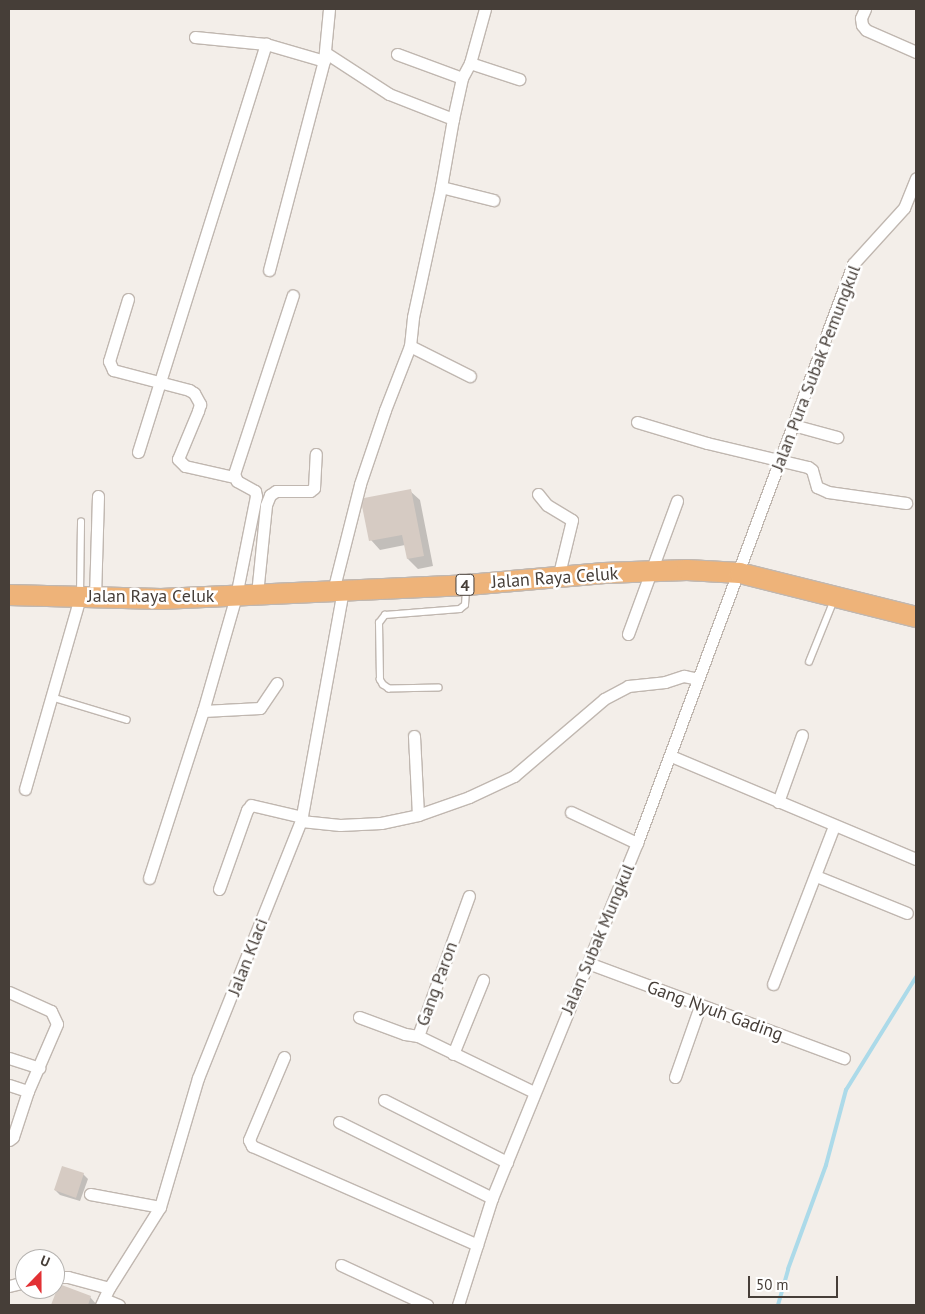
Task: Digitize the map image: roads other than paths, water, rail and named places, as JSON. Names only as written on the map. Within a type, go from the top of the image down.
[{"type":"highway","name":"Jalan Raya Celuk","points":[[9,595],[160,599],[236,596],[257,589],[338,591],[467,585],[604,573],[687,570],[740,573],[916,617]]},
{"type":"street","points":[[269,270],[325,57],[329,9]]},
{"type":"street","name":"Jalan Klaci","points":[[105,1298],[160,1207],[198,1078],[302,819],[338,591],[360,484],[385,410],[410,346],[417,300],[462,78],[470,63],[485,9]]},
{"type":"street","points":[[865,9],[861,18],[862,25],[866,30],[916,52]]},
{"type":"street","points":[[195,37],[266,44],[325,57],[389,94],[453,119]]},
{"type":"street","points":[[138,452],[266,44]]},
{"type":"street","points":[[397,54],[462,78]]},
{"type":"street","points":[[470,63],[519,78]]},
{"type":"street","name":"Jalan Pura Subak Pemungkul","points":[[740,573],[853,264],[904,208],[916,178]]},
{"type":"street","points":[[441,187],[494,200]]},
{"type":"street","points":[[234,477],[293,295]]},
{"type":"street","points":[[128,299],[110,361],[111,366],[116,372],[189,390],[198,398],[200,404],[178,455],[179,462],[185,466],[234,477],[252,489],[256,496],[236,596],[203,711],[149,878]]},
{"type":"street","points":[[410,346],[470,376]]},
{"type":"street","points":[[637,422],[707,443],[780,460],[812,470],[817,487],[821,490],[906,503]]},
{"type":"street","points":[[793,425],[837,437]]},
{"type":"street","points":[[257,589],[268,499],[276,491],[310,491],[314,488],[316,454]]},
{"type":"street","points":[[538,494],[547,505],[572,520],[558,578]]},
{"type":"street","points":[[25,789],[51,697],[88,597],[98,496]]},
{"type":"street","points":[[628,634],[677,501]]},
{"type":"street","name":"Jalan Subak Mungkul","points":[[458,1305],[492,1198],[638,843],[698,679],[740,573]]},
{"type":"street","points":[[219,889],[247,810],[251,805],[302,819],[348,825],[381,823],[418,815],[469,797],[514,776],[604,699],[628,686],[664,682],[684,676],[698,679]]},
{"type":"street","points":[[203,711],[260,708],[277,683]]},
{"type":"street","points":[[778,802],[802,735]]},
{"type":"street","points":[[414,736],[418,815]]},
{"type":"street","points":[[671,756],[916,859]]},
{"type":"street","points":[[571,812],[638,843]]},
{"type":"street","points":[[773,984],[834,826]]},
{"type":"street","points":[[816,876],[907,913]]},
{"type":"street","name":"Gang Paron","points":[[470,896],[418,1036],[534,1092]]},
{"type":"street","name":"Gang Nyuh Gading","points":[[588,963],[844,1058]]},
{"type":"street","points":[[453,1054],[483,980]]},
{"type":"street","points":[[9,992],[54,1014],[57,1024],[28,1091],[16,1128],[9,1140]]},
{"type":"street","points":[[675,1077],[700,1006]]},
{"type":"street","points":[[358,1017],[405,1034],[418,1036]]},
{"type":"street","points":[[284,1057],[249,1140],[252,1146],[477,1245]]},
{"type":"street","points":[[9,1058],[39,1068]]},
{"type":"street","points":[[9,1085],[28,1091]]},
{"type":"street","points":[[384,1100],[507,1162]]},
{"type":"street","points":[[339,1122],[492,1198]]},
{"type":"street","points":[[90,1194],[160,1207]]},
{"type":"street","points":[[341,1265],[427,1305]]},
{"type":"street","points":[[65,1277],[119,1305]]},
{"type":"lane","points":[[81,522],[88,597]]},
{"type":"lane","points":[[439,688],[389,689],[383,684],[380,680],[379,623],[385,616],[460,609],[466,601],[467,585]]},
{"type":"lane","points":[[809,662],[835,598]]},
{"type":"lane","points":[[51,697],[127,720]]},
{"type":"waterway","points":[[778,1305],[788,1269],[826,1165],[846,1090],[916,977]]}]
